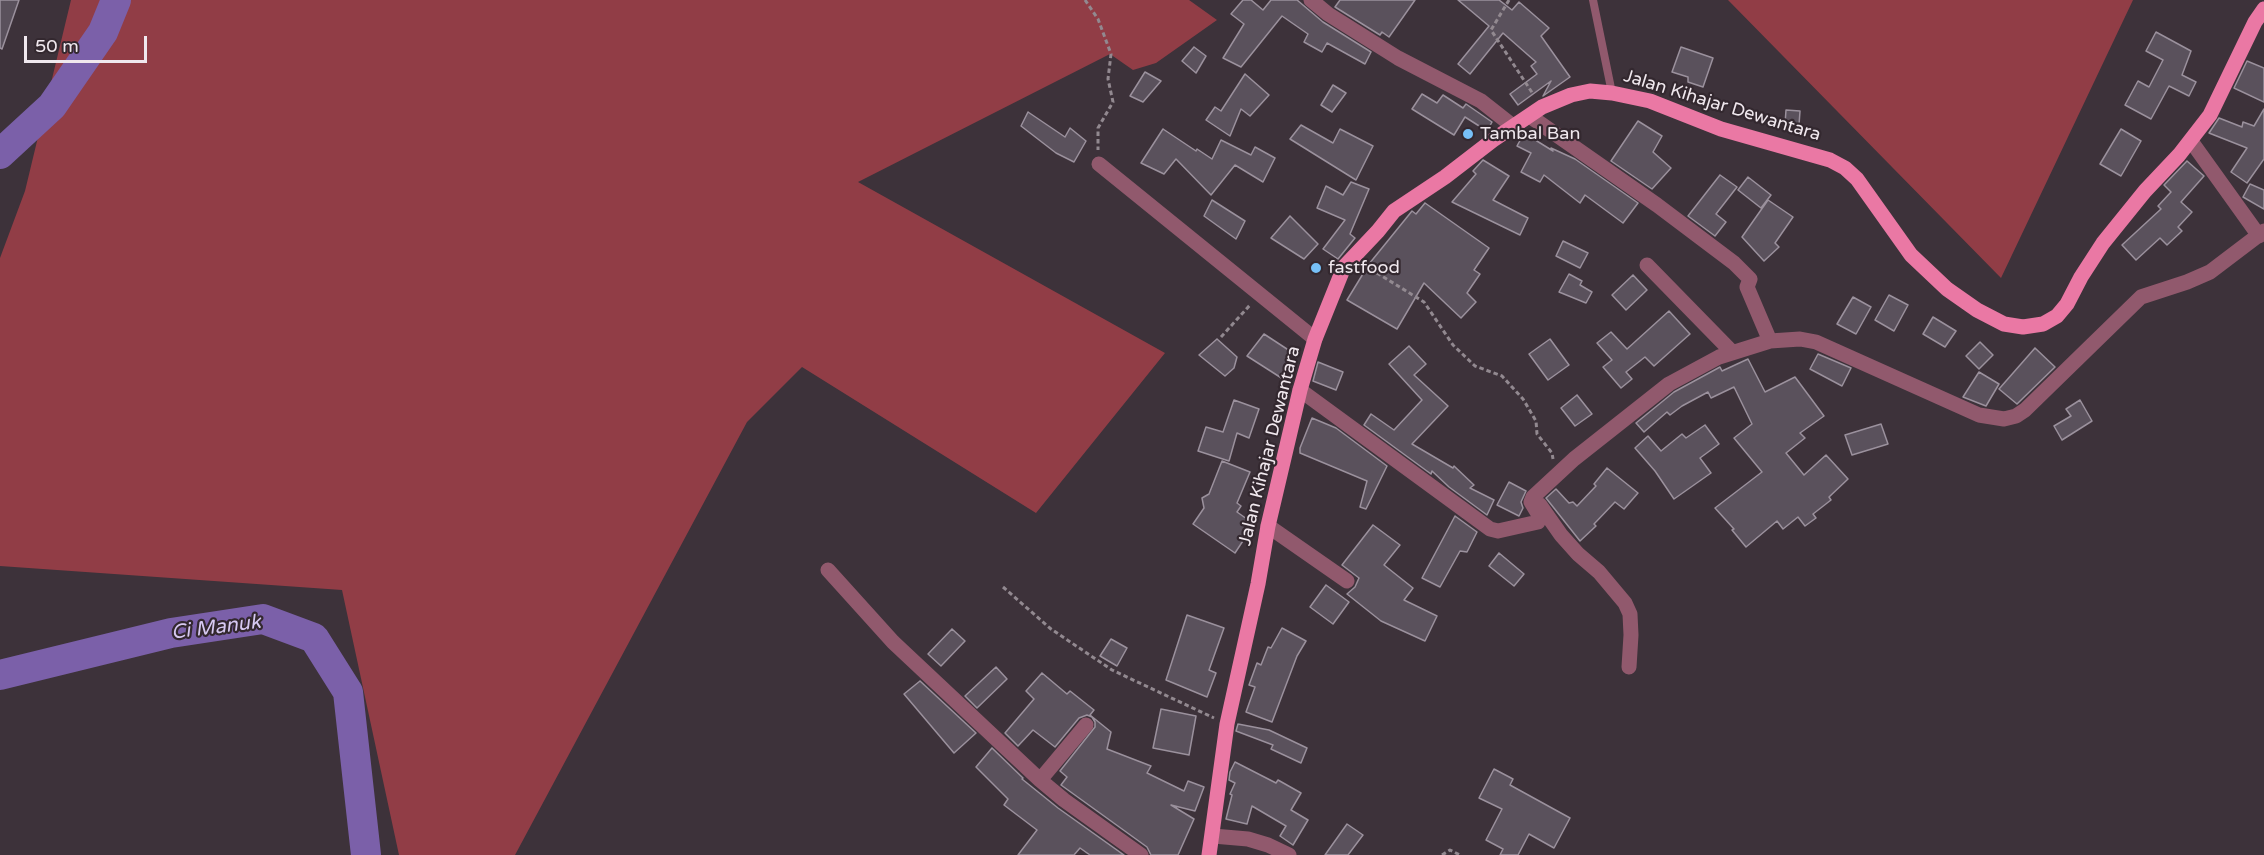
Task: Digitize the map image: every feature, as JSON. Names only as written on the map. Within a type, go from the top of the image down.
[{"type":"main road","name":"Jalan Kihajar Dewantara","points":[[1209,855],[1227,724],[1258,584],[1268,526],[1300,390],[1316,339],[1344,267],[1394,211],[1536,112],[1570,95],[1590,91],[1612,93],[1650,101],[1721,129],[1817,154],[1845,168],[1857,179],[1911,255],[1931,275],[1977,310],[2004,324],[2023,327],[2043,324],[2056,316],[2067,304],[2080,278],[2103,243],[2145,191],[2191,141],[2210,115],[2255,22],[2264,9]]},
{"type":"street","points":[[1311,0],[1328,15],[1398,58],[1481,101],[1514,127]]},
{"type":"street","points":[[1536,112],[1734,263],[1750,279],[1747,288],[1770,341]]},
{"type":"street","points":[[1300,390],[1494,531],[1538,522],[1540,517],[1531,502],[1540,489],[1669,384],[1706,363],[1732,352],[1770,341],[1790,338],[1816,342],[1978,415],[2004,419],[2016,416],[2025,410],[2141,297],[2210,272],[2261,233],[2191,141]]},
{"type":"street","points":[[1099,164],[1316,339]]},
{"type":"street","points":[[1647,265],[1732,352]]},
{"type":"street","points":[[1540,489],[1539,503],[1548,520],[1578,554],[1599,572],[1625,603],[1629,614],[1631,635],[1629,667]]},
{"type":"street","points":[[1268,526],[1347,581]]},
{"type":"street","points":[[828,570],[893,642],[1040,780],[1141,855]]},
{"type":"street","points":[[1040,780],[1086,724]]},
{"type":"street","points":[[1213,836],[1248,839],[1289,855]]},
{"type":"lane","points":[[1593,0],[1612,93]]},
{"type":"path","points":[[1085,0],[1098,19],[1111,54],[1108,79],[1113,102],[1098,128],[1099,164]]},
{"type":"path","points":[[1509,0],[1491,30],[1536,112]]},
{"type":"path","points":[[1353,258],[1424,302],[1453,345],[1475,366],[1502,376],[1523,399],[1536,421],[1537,435],[1552,453],[1556,475]]},
{"type":"path","points":[[1221,338],[1259,294]]},
{"type":"path","points":[[1003,587],[1062,637],[1112,670],[1227,724]]},
{"type":"path","points":[[1442,855],[1450,850],[1460,855]]},
{"type":"shaded area","points":[[71,0],[1189,0],[1217,20],[1156,63],[1133,70],[1110,54],[858,182],[1165,353],[1036,513],[802,367],[747,422],[515,855],[399,855],[342,590],[0,566],[0,258],[25,191]]},
{"type":"shaded area","points":[[1728,0],[2133,0],[2001,278]]},
{"type":"building","points":[[0,0],[19,0],[2,49],[0,48]]},
{"type":"building","points":[[1243,0],[1251,0],[1263,10],[1271,0],[1297,0],[1323,22],[1371,52],[1365,64],[1327,43],[1322,52],[1304,42],[1308,34],[1282,16],[1241,67],[1223,58],[1244,24],[1231,14]]},
{"type":"building","points":[[1340,0],[1415,0],[1389,37],[1382,32],[1380,35],[1335,7]]},
{"type":"building","points":[[1458,0],[1499,0],[1512,10],[1519,2],[1549,28],[1541,36],[1570,77],[1543,96],[1551,81],[1518,105],[1510,94],[1537,74],[1531,66],[1536,62],[1503,33],[1470,74],[1458,64],[1489,26]]},
{"type":"building","points":[[2156,32],[2191,51],[2182,75],[2196,82],[2189,96],[2169,86],[2151,119],[2125,105],[2138,81],[2149,87],[2163,60],[2146,51]]},
{"type":"building","points":[[1194,47],[1206,56],[1196,73],[1182,61]]},
{"type":"building","points":[[1681,47],[1713,58],[1703,87],[1688,82],[1688,77],[1672,72]]},
{"type":"building","points":[[2247,61],[2264,68],[2264,102],[2234,88]]},
{"type":"building","points":[[1145,72],[1161,81],[1143,102],[1130,96]]},
{"type":"building","points":[[1245,74],[1269,95],[1250,116],[1241,109],[1230,136],[1206,120],[1215,107],[1221,111]]},
{"type":"building","points":[[1333,85],[1346,93],[1332,112],[1321,105]]},
{"type":"building","points":[[1422,94],[1437,103],[1443,95],[1463,108],[1466,104],[1492,122],[1487,131],[1465,117],[1454,135],[1412,109]]},
{"type":"building","points":[[2264,109],[2264,159],[2247,183],[2231,172],[2247,148],[2209,133],[2219,118],[2242,127],[2243,122],[2254,126]]},
{"type":"building","points":[[1786,110],[1800,111],[1799,125],[1785,124]]},
{"type":"building","points":[[1028,112],[1065,137],[1070,128],[1086,141],[1074,162],[1056,153],[1021,126]]},
{"type":"building","points":[[1638,121],[1662,136],[1653,152],[1671,168],[1652,189],[1611,161]]},
{"type":"building","points":[[1301,125],[1333,143],[1340,129],[1373,146],[1356,180],[1290,139]]},
{"type":"building","points":[[1163,129],[1212,159],[1221,140],[1251,155],[1255,147],[1275,158],[1263,182],[1235,165],[1211,195],[1176,159],[1164,174],[1141,163]]},
{"type":"building","points":[[2121,129],[2141,141],[2121,176],[2100,164]]},
{"type":"building","points":[[1524,133],[1553,151],[1551,148],[1575,159],[1638,203],[1623,223],[1585,195],[1580,203],[1544,175],[1540,182],[1521,172],[1531,153],[1517,146]]},
{"type":"building","points":[[1483,160],[1509,176],[1493,200],[1528,218],[1520,235],[1452,202],[1476,174],[1473,171]]},
{"type":"building","points":[[2187,161],[2204,176],[2181,202],[2192,212],[2178,227],[2182,231],[2167,245],[2160,238],[2136,260],[2122,245],[2161,209],[2158,206],[2171,192],[2164,185]]},
{"type":"building","points":[[1720,175],[1737,187],[1716,214],[1726,222],[1715,236],[1688,216]]},
{"type":"building","points":[[1748,177],[1771,195],[1761,208],[1738,190]]},
{"type":"building","points":[[1351,182],[1369,189],[1350,234],[1355,238],[1338,259],[1323,249],[1345,220],[1317,208],[1326,186],[1343,195]]},
{"type":"building","points":[[2250,184],[2264,190],[2264,209],[2243,197]]},
{"type":"building","points":[[1212,200],[1245,221],[1236,239],[1204,216]]},
{"type":"building","points":[[1768,200],[1793,217],[1775,243],[1779,247],[1764,261],[1742,237]]},
{"type":"building","points":[[1425,203],[1489,248],[1474,270],[1480,274],[1467,293],[1476,302],[1461,318],[1424,283],[1397,329],[1347,300],[1369,264],[1412,211],[1416,214]]},
{"type":"building","points":[[1290,216],[1318,244],[1304,259],[1271,238]]},
{"type":"building","points":[[1563,241],[1588,253],[1580,268],[1556,256]]},
{"type":"building","points":[[1569,274],[1582,281],[1580,285],[1592,292],[1586,303],[1559,292]]},
{"type":"building","points":[[1633,275],[1647,290],[1626,310],[1612,295]]},
{"type":"building","points":[[1889,295],[1908,305],[1894,331],[1875,320]]},
{"type":"building","points":[[1853,297],[1871,307],[1856,334],[1837,324]]},
{"type":"building","points":[[1669,311],[1690,334],[1654,366],[1645,357],[1626,372],[1632,379],[1621,388],[1603,367],[1612,360],[1597,343],[1611,332],[1627,349]]},
{"type":"building","points":[[1933,317],[1956,331],[1945,347],[1923,334]]},
{"type":"building","points":[[1264,334],[1290,351],[1283,379],[1247,356]]},
{"type":"building","points":[[1217,339],[1237,357],[1234,368],[1225,376],[1199,355]]},
{"type":"building","points":[[1550,339],[1569,365],[1548,380],[1529,354]]},
{"type":"building","points":[[1980,342],[1993,355],[1979,369],[1966,356]]},
{"type":"building","points":[[1409,346],[1426,364],[1414,375],[1448,406],[1412,444],[1453,468],[1454,466],[1474,485],[1470,488],[1494,500],[1487,515],[1449,487],[1432,471],[1431,474],[1364,425],[1371,414],[1394,430],[1422,400],[1389,364]]},
{"type":"building","points":[[2035,348],[2055,367],[2017,404],[1999,389]]},
{"type":"building","points":[[1818,354],[1851,368],[1842,386],[1810,369]]},
{"type":"building","points":[[1748,359],[1765,392],[1795,377],[1824,416],[1800,433],[1805,438],[1786,453],[1804,475],[1826,455],[1848,479],[1829,497],[1831,500],[1813,514],[1816,518],[1805,526],[1798,517],[1783,529],[1777,521],[1746,547],[1732,530],[1734,529],[1715,508],[1762,472],[1734,438],[1752,424],[1734,387],[1711,398],[1708,392],[1670,415],[1667,412],[1644,432],[1636,423],[1674,392],[1720,367],[1722,371]]},
{"type":"building","points":[[1318,362],[1343,372],[1336,390],[1313,381]]},
{"type":"building","points":[[1979,372],[1999,384],[1986,406],[1963,397]]},
{"type":"building","points":[[1577,395],[1592,414],[1575,426],[1561,408]]},
{"type":"building","points":[[1234,400],[1259,409],[1249,438],[1237,433],[1229,461],[1198,451],[1206,427],[1223,432]]},
{"type":"building","points":[[2080,400],[2092,421],[2062,440],[2054,426],[2071,416],[2066,409]]},
{"type":"building","points":[[1312,418],[1336,428],[1387,466],[1366,509],[1360,507],[1367,481],[1300,453]]},
{"type":"building","points":[[1881,424],[1888,444],[1852,455],[1845,435]]},
{"type":"building","points":[[1705,425],[1719,444],[1700,458],[1711,473],[1674,499],[1655,471],[1635,448],[1648,436],[1661,451],[1682,434],[1686,438]]},
{"type":"building","points":[[1222,461],[1250,472],[1237,503],[1241,506],[1237,512],[1254,524],[1235,553],[1193,524],[1204,508],[1202,498],[1209,494]]},
{"type":"building","points":[[1607,468],[1638,493],[1624,509],[1615,502],[1594,524],[1596,526],[1580,541],[1546,498],[1556,489],[1569,503],[1573,502],[1577,506],[1596,486],[1594,484]]},
{"type":"building","points":[[1509,482],[1526,491],[1521,502],[1523,508],[1519,516],[1497,505]]},
{"type":"building","points":[[1455,516],[1477,532],[1467,552],[1460,551],[1440,587],[1422,578]]},
{"type":"building","points":[[1373,525],[1400,545],[1384,565],[1413,588],[1404,600],[1437,616],[1425,641],[1381,621],[1347,594],[1355,587],[1359,578],[1342,565]]},
{"type":"building","points":[[1499,553],[1524,574],[1514,586],[1489,566]]},
{"type":"building","points":[[1326,585],[1349,602],[1333,624],[1310,607]]},
{"type":"building","points":[[1187,615],[1224,628],[1209,670],[1216,673],[1207,697],[1166,680]]},
{"type":"building","points":[[1282,628],[1306,641],[1297,656],[1272,722],[1246,712],[1255,687],[1249,685],[1257,663],[1261,665],[1268,647],[1271,648]]},
{"type":"building","points":[[952,629],[965,641],[941,666],[928,654]]},
{"type":"building","points":[[1111,639],[1127,648],[1117,666],[1100,656]]},
{"type":"building","points":[[996,667],[1007,679],[977,708],[965,696]]},
{"type":"building","points":[[1042,673],[1067,694],[1070,691],[1094,710],[1090,715],[1111,732],[1107,749],[1151,766],[1147,773],[1184,791],[1188,781],[1204,787],[1195,811],[1171,805],[1194,819],[1178,855],[1151,855],[1147,847],[1061,785],[1067,777],[1060,771],[1095,727],[1092,717],[1087,715],[1079,718],[1055,747],[1033,730],[1018,746],[1005,733],[1034,699],[1026,691]]},
{"type":"building","points":[[920,681],[976,733],[954,753],[904,694]]},
{"type":"building","points":[[1161,709],[1196,716],[1189,755],[1153,748]]},
{"type":"building","points":[[1238,724],[1269,730],[1307,748],[1301,763],[1271,749],[1273,745],[1236,731]]},
{"type":"building","points":[[992,748],[1022,779],[1124,855],[1090,855],[1080,848],[1074,855],[1018,855],[1037,830],[1004,805],[1008,799],[976,767]]},
{"type":"building","points":[[1235,762],[1276,783],[1278,780],[1301,793],[1291,810],[1308,820],[1293,845],[1280,836],[1286,826],[1252,806],[1247,824],[1226,819],[1232,795],[1230,794],[1235,783],[1229,780],[1230,772]]},
{"type":"building","points":[[1494,769],[1513,779],[1510,785],[1570,818],[1554,848],[1529,834],[1518,855],[1500,855],[1503,849],[1486,840],[1502,809],[1479,798]]},
{"type":"building","points":[[1347,824],[1363,835],[1348,855],[1325,855]]},
{"type":"waterway","name":"Ci Manuk","points":[[0,154],[52,106],[103,32],[116,0]]},
{"type":"waterway","name":"Ci Manuk","points":[[0,675],[171,633],[263,619],[314,638],[348,692],[366,855]]},
{"type":"place","name":"Tambal Ban","points":[[1468,134]]},
{"type":"place","name":"fastfood","points":[[1316,268]]}]
